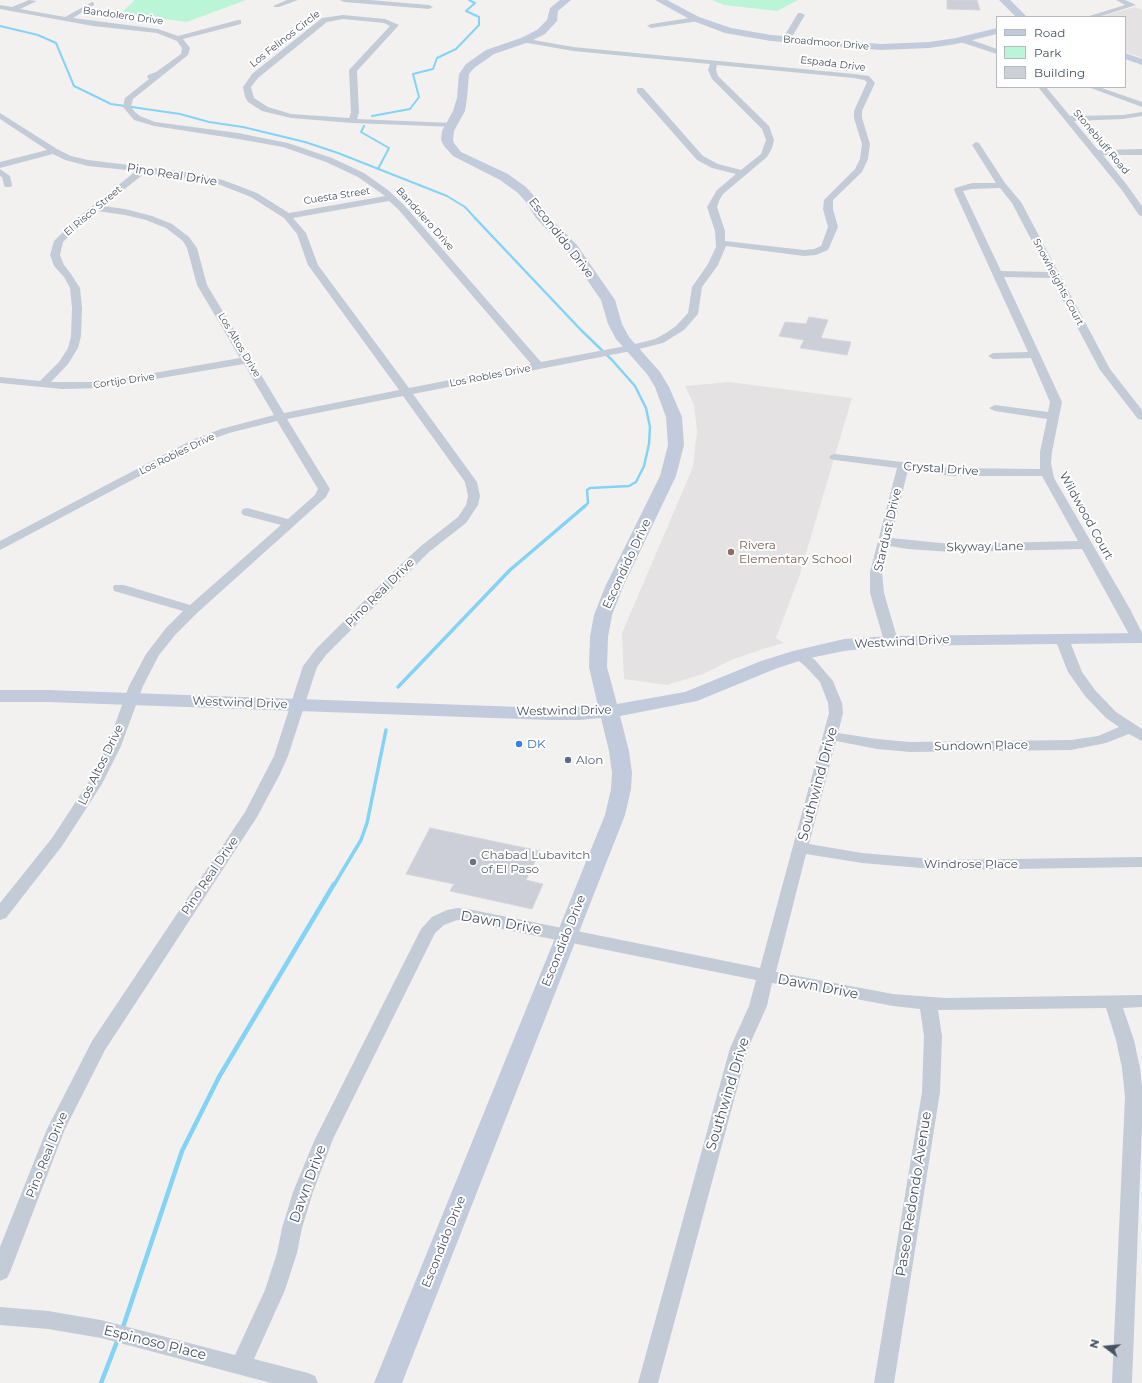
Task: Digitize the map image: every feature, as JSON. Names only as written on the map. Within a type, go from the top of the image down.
[{"type":"street","points":[[278,6],[294,0]]},
{"type":"street","points":[[344,0],[394,2],[429,7]]},
{"type":"street","name":"Escondido Drive","points":[[388,1383],[619,802],[622,773],[619,751],[598,662],[598,637],[603,615],[614,587],[668,476],[673,462],[676,445],[674,417],[662,387],[653,372],[618,331],[608,300],[572,248],[540,215],[531,200],[522,190],[504,177],[457,154],[448,144],[447,140],[448,131],[459,111],[462,98],[464,74],[470,66],[490,52],[525,40],[542,32],[552,21],[553,10],[566,0]]},
{"type":"street","name":"Broadmoor Drive","points":[[660,0],[696,19],[730,31],[786,40],[881,47],[929,45],[963,40],[996,31]]},
{"type":"street","points":[[1004,0],[1021,16]]},
{"type":"street","points":[[1094,16],[1132,5],[1119,0]]},
{"type":"street","points":[[14,9],[33,1]]},
{"type":"street","points":[[66,19],[92,4]]},
{"type":"street","name":"Bandolero Drive","points":[[0,7],[94,24],[158,31],[184,42],[186,51],[180,59],[131,96],[127,102],[129,111],[137,118],[150,125]]},
{"type":"street","points":[[786,40],[801,15]]},
{"type":"street","name":"Los Felinos Circle","points":[[352,121],[355,113],[353,70],[394,28],[395,25],[389,22],[343,17],[325,20],[255,76],[247,87],[249,97],[255,103],[276,113],[301,118],[352,121],[451,126]]},
{"type":"street","points":[[651,26],[696,19]]},
{"type":"street","points":[[177,38],[238,22]]},
{"type":"street","name":"Espada Drive","points":[[525,40],[573,49],[854,76],[866,78],[871,83],[858,111],[858,118],[866,144],[864,159],[859,170],[829,200],[828,209],[833,227],[825,248],[816,252],[804,253],[721,243]]},
{"type":"street","points":[[963,40],[996,52]]},
{"type":"street","points":[[1126,56],[1142,62]]},
{"type":"street","points":[[714,63],[712,70],[715,77],[766,128],[770,140],[764,155],[720,192],[714,201],[712,207],[720,231],[721,243]]},
{"type":"street","name":"Bandolero Drive","points":[[159,74],[151,77],[122,97],[119,109],[121,112],[132,121],[150,125],[203,133],[211,132],[269,142],[329,160],[361,175],[391,198],[538,366]]},
{"type":"street","name":"Stonebluff Road","points":[[1043,88],[1095,153],[1131,191],[1142,213]]},
{"type":"street","points":[[1095,88],[1142,105]]},
{"type":"street","points":[[640,90],[700,158],[716,166],[743,173]]},
{"type":"street","points":[[1067,119],[1123,117],[1142,114]]},
{"type":"street","name":"Pino Real Drive","points":[[0,115],[54,151],[74,160],[186,175],[224,184],[254,195],[286,216],[301,233],[313,265],[321,277],[407,392],[471,482],[474,496],[472,505],[462,520],[425,549],[409,564],[321,652],[310,666],[281,756],[273,774],[252,813],[98,1046],[56,1129],[0,1272]]},
{"type":"street","name":"Snowheights Court","points":[[976,145],[1002,185],[1016,202],[1105,370],[1142,417]]},
{"type":"street","points":[[0,165],[54,151]]},
{"type":"street","points":[[1095,153],[1142,152]]},
{"type":"street","name":"El Risco Street","points":[[42,385],[63,364],[73,348],[76,336],[77,308],[74,288],[68,276],[59,266],[55,251],[63,236],[144,169]]},
{"type":"street","points":[[0,172],[6,176],[8,185]]},
{"type":"street","name":"Wildwood Court","points":[[1002,185],[972,186],[958,190],[1056,402],[1046,452],[1047,473],[1052,486],[1140,638]]},
{"type":"street","name":"Cuesta Street","points":[[286,216],[391,198]]},
{"type":"street","name":"Los Altos Drive","points":[[0,914],[57,842],[95,784],[114,746],[136,686],[153,654],[171,631],[192,610],[320,497],[324,489],[202,284],[192,248],[186,239],[169,226],[150,218],[125,212],[95,208]]},
{"type":"street","name":"Los Robles Drive","points":[[0,546],[198,442],[243,425],[631,348],[659,340],[675,331],[689,320],[693,314],[697,287],[713,264],[721,243]]},
{"type":"street","points":[[997,274],[1055,275]]},
{"type":"street","points":[[993,356],[1035,355]]},
{"type":"street","name":"Cortijo Drive","points":[[0,380],[42,385],[80,386],[121,383],[246,360]]},
{"type":"street","points":[[995,408],[1053,416]]},
{"type":"street","name":"Crystal Drive","points":[[835,457],[952,472],[1047,473]]},
{"type":"street","name":"Stardust Drive","points":[[892,641],[877,593],[876,572],[903,466]]},
{"type":"street","points":[[247,512],[290,524]]},
{"type":"street","name":"Skyway Lane","points":[[884,541],[908,545],[951,548],[1087,545]]},
{"type":"street","points":[[119,588],[192,610]]},
{"type":"street","name":"Westwind Drive","points":[[0,696],[48,696],[549,714],[610,711],[690,697],[768,665],[800,655],[844,645],[892,641],[1140,638]]},
{"type":"street","points":[[1062,639],[1075,672],[1082,684],[1111,715],[1136,732]]},
{"type":"street","name":"Southwind Drive","points":[[648,1383],[739,1048],[758,1006],[802,848],[836,713],[835,702],[830,689],[819,672],[800,655]]},
{"type":"street","name":"Sundown Place","points":[[831,736],[877,744],[910,747],[1071,745],[1136,732]]},
{"type":"street","name":"Windrose Place","points":[[802,848],[862,858],[945,865],[1142,862]]},
{"type":"street","name":"Dawn Drive","points":[[241,1365],[275,1290],[287,1253],[303,1192],[324,1139],[429,930],[438,921],[446,916],[458,914],[468,915],[865,996],[928,1004],[1142,1001]]},
{"type":"street","points":[[1113,1002],[1125,1040],[1131,1068],[1134,1097],[1122,1383]]},
{"type":"street","name":"Paseo Redondo Avenue","points":[[884,1383],[931,1092],[933,1036],[928,1004]]},
{"type":"street","name":"Espinoso Place","points":[[0,1316],[48,1320],[90,1327],[308,1383]]},
{"type":"shaded area","points":[[1135,7],[1142,10],[1142,58],[1126,52],[1126,16],[1101,16]]},
{"type":"shaded area","name":"Rivera Elementary School","points":[[729,382],[852,398],[799,577],[776,638],[784,643],[731,660],[703,674],[667,685],[624,679],[622,633],[693,467],[697,431],[694,405],[685,386]]},
{"type":"green space","points":[[135,0],[246,0],[187,22],[121,13]]},
{"type":"green space","points":[[712,0],[798,0],[777,11],[724,5]]},
{"type":"building","points":[[947,0],[977,0],[980,10],[947,9]]},
{"type":"building","points":[[809,317],[828,320],[821,338],[851,342],[847,355],[800,348],[804,340],[779,336],[785,322],[806,324]]},
{"type":"building","name":"Chabad Lubavitch of El Paso","points":[[430,828],[540,851],[526,880],[543,884],[532,909],[450,891],[454,884],[406,874]]},
{"type":"waterway","points":[[372,116],[410,109],[419,97],[413,74],[433,69],[437,58],[456,49],[479,25],[479,17],[466,11],[475,3],[469,0]]},
{"type":"waterway","points":[[0,26],[38,35],[56,43],[74,86],[111,104],[180,114],[209,122],[243,127],[305,142],[378,169]]},
{"type":"waterway","points":[[364,126],[361,132],[389,148],[378,169]]},
{"type":"waterway","points":[[378,169],[447,196],[465,207],[476,219]]},
{"type":"waterway","points":[[475,218],[581,330],[612,360],[635,386],[646,408],[650,427],[649,444],[644,466],[636,482],[629,486],[590,488],[587,490],[588,503],[585,506]]},
{"type":"waterway","points":[[398,687],[510,570],[585,506]]},
{"type":"waterway","points":[[334,885],[361,840],[367,823],[386,730]]},
{"type":"waterway","points":[[122,1330],[182,1151],[219,1077],[334,884]]},
{"type":"waterway","points":[[101,1383],[118,1339]]},
{"type":"place","name":"Rivera Elementary School","points":[[731,552]]},
{"type":"place","name":"DK","points":[[519,744]]},
{"type":"place","name":"Alon","points":[[568,760]]},
{"type":"place","name":"Chabad Lubavitch of El Paso","points":[[473,862]]}]
